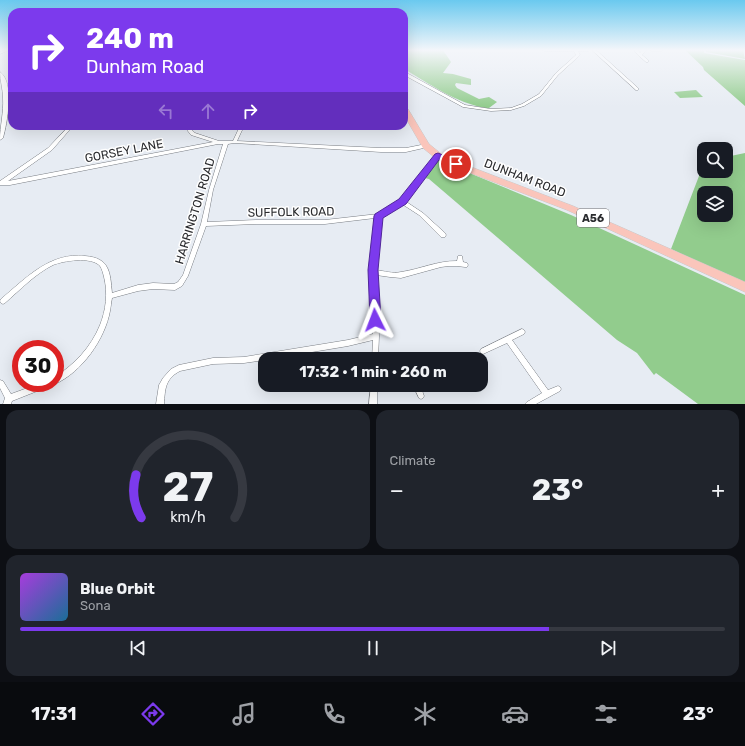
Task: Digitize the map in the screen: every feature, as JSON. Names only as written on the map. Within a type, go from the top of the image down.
[{"type":"highway","name":"DUNHAM ROAD","points":[[408,116],[426,146],[438,156],[470,170],[570,208],[745,287]]},
{"type":"street","points":[[408,75],[464,106],[485,110],[511,109],[523,105],[540,95],[563,69]]},
{"type":"street","points":[[615,69],[637,89]]},
{"type":"street","points":[[0,74],[4,82],[6,103],[0,138]]},
{"type":"street","points":[[1,183],[50,149],[67,130]]},
{"type":"street","points":[[190,130],[194,134],[218,143]]},
{"type":"street","points":[[234,142],[240,130]]},
{"type":"street","name":"GORSEY LANE","points":[[1,183],[33,179],[218,143],[234,142],[381,150],[406,150],[426,146]]},
{"type":"street","name":"HARRINGTON ROAD","points":[[110,296],[138,288],[179,286],[185,276],[204,224],[211,190],[226,143]]},
{"type":"street","points":[[375,352],[373,272],[379,216],[402,201],[438,156]]},
{"type":"street","points":[[402,201],[422,214],[443,235]]},
{"type":"street","name":"SUFFOLK ROAD","points":[[204,224],[325,222],[379,216]]},
{"type":"street","points":[[2,302],[47,265],[62,259],[75,257],[96,259],[103,264],[106,271],[110,296],[105,321],[90,349],[70,372],[64,376]]},
{"type":"street","points":[[373,272],[399,275],[462,262]]},
{"type":"street","points":[[483,351],[522,332]]},
{"type":"street","points":[[160,404],[162,385],[173,371],[179,368],[213,361],[252,359],[348,343],[376,336]]},
{"type":"street","points":[[508,339],[547,394]]},
{"type":"street","points":[[1,383],[8,401],[29,392]]},
{"type":"street","points":[[529,404],[558,389]]},
{"type":"street","points":[[373,404],[374,392]]},
{"type":"street","points":[[419,392],[421,396]]},
{"type":"green space","points":[[408,69],[446,69],[443,73],[471,79],[471,85],[456,83],[455,85],[457,88],[479,99],[489,97],[497,102],[489,108],[475,106],[444,92],[408,71]]},
{"type":"green space","points":[[704,69],[745,69],[745,106]]},
{"type":"green space","points":[[696,90],[703,97],[680,98],[674,92]]},
{"type":"green space","points":[[745,153],[745,284],[671,249],[698,178],[733,178],[733,156]]},
{"type":"green space","points":[[438,160],[571,215],[745,295],[745,404],[698,404],[656,373],[654,375],[637,353],[617,340],[429,179],[425,178]]},
{"type":"route","points":[[375,320],[373,270],[377,220],[379,216],[398,205],[411,192],[433,160],[438,156],[456,164]]}]
